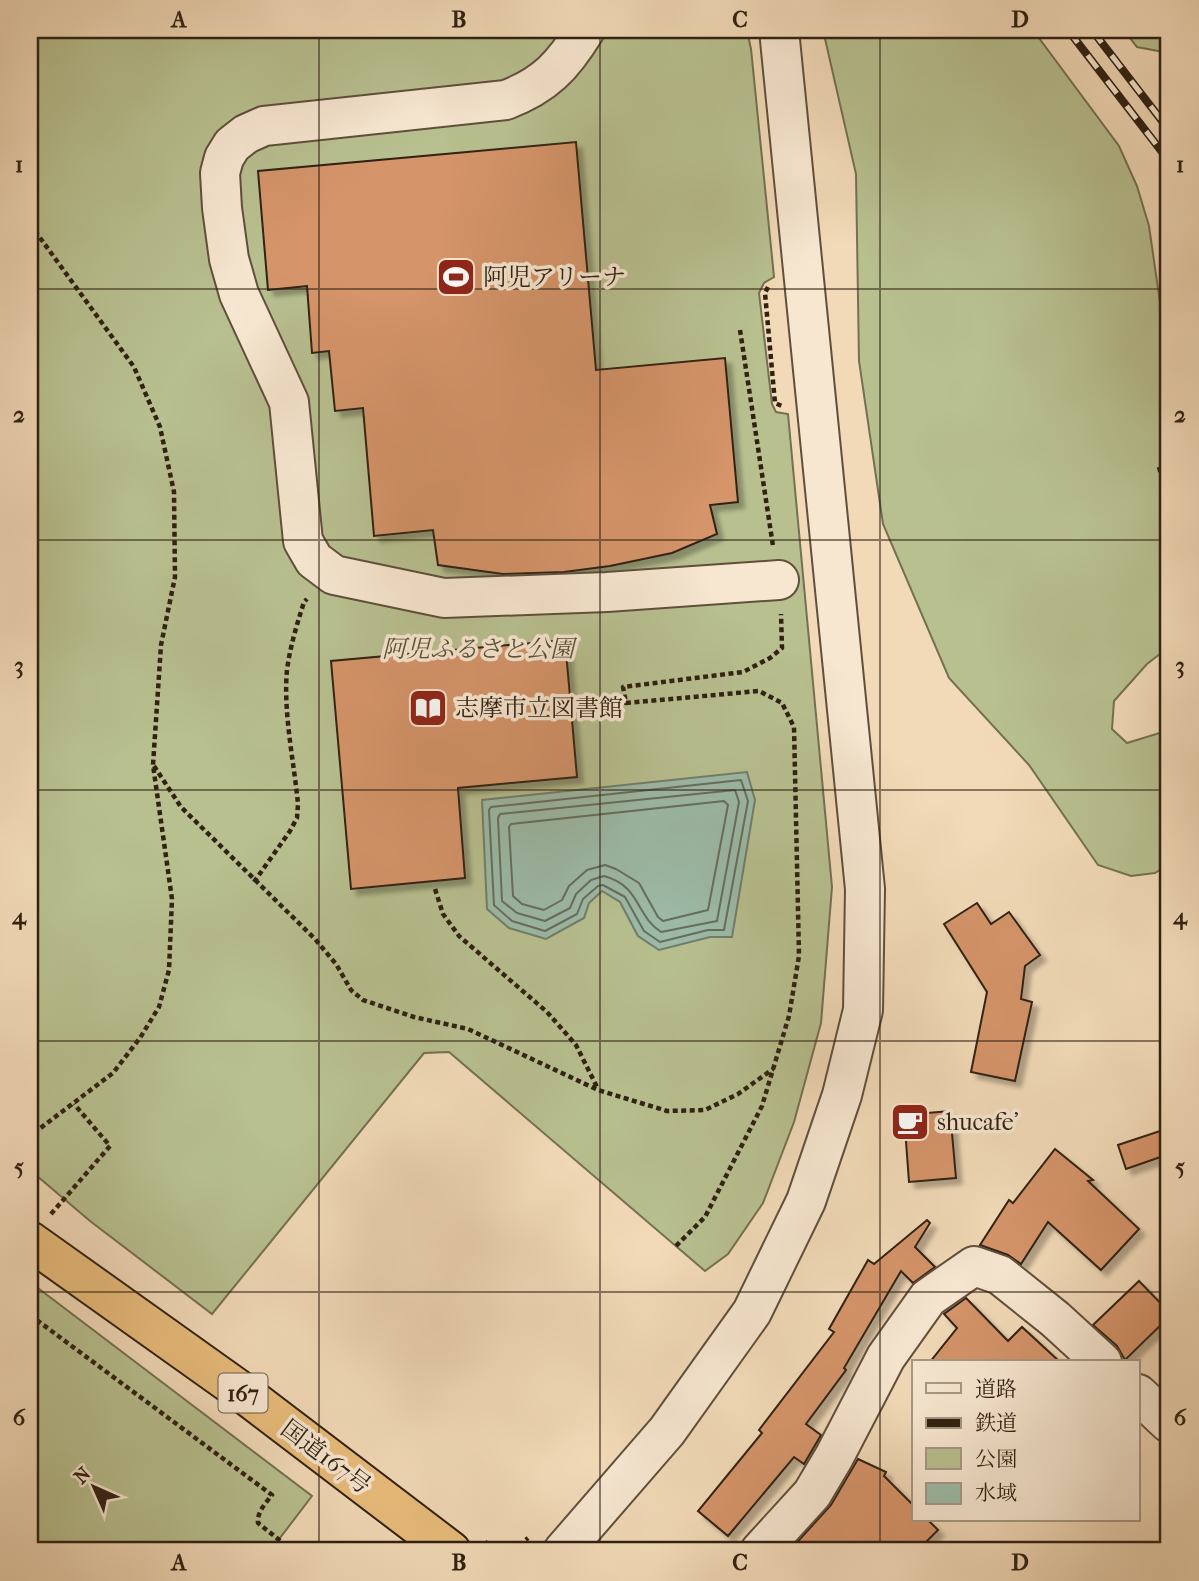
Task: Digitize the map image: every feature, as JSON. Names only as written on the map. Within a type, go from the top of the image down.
[{"type":"highway","name":"国道167号","points":[[40,1228],[242,1392],[452,1551]]},
{"type":"street","points":[[585,30],[553,74],[529,91],[506,100],[264,126],[246,134],[232,145],[224,158],[220,173],[229,259],[239,294],[289,402],[303,541],[314,559],[334,575],[444,598],[607,592],[779,580]]},
{"type":"street","points":[[563,1551],[667,1431],[752,1312],[806,1201],[842,1095],[863,1010],[865,889],[779,30]]},
{"type":"street","points":[[760,1551],[812,1494],[835,1457],[886,1357],[928,1298],[974,1266],[1000,1275],[1055,1319],[1100,1360]]},
{"type":"street","points":[[1140,1396],[1169,1423]]},
{"type":"path","points":[[30,224],[134,367],[160,427],[174,492],[175,577],[161,645],[153,765],[172,899],[169,970],[159,1007],[140,1038],[113,1073],[30,1136]]},
{"type":"path","points":[[772,286],[766,288],[765,293],[775,403],[788,408]]},
{"type":"path","points":[[676,1246],[705,1217],[762,1106],[789,1016],[799,956],[794,727],[782,703],[759,691],[625,703],[623,687],[743,673],[782,648],[779,580],[740,330]]},
{"type":"path","points":[[1159,467],[1169,504]]},
{"type":"path","points":[[254,882],[297,818],[299,804],[286,691],[288,667],[304,602],[334,575]]},
{"type":"path","points":[[153,765],[181,807],[315,940],[335,964],[351,990],[363,1000],[414,1017],[468,1029],[598,1090],[667,1111],[705,1110],[738,1094],[773,1069]]},
{"type":"path","points":[[435,889],[443,914],[459,936],[547,1012],[576,1045],[598,1090]]},
{"type":"path","points":[[40,1228],[110,1146],[74,1104]]},
{"type":"path","points":[[30,1315],[272,1495],[260,1510],[258,1522],[293,1551]]},
{"type":"path","points":[[513,1551],[528,1538]]},
{"type":"green space","name":"阿児ふるさと公園","points":[[30,30],[747,30],[774,277],[764,283],[759,293],[772,404],[776,412],[788,414],[832,887],[821,1023],[794,1122],[763,1203],[728,1254],[705,1271],[449,1052],[424,1053],[212,1314],[90,1221],[30,1170],[30,1004],[37,985],[30,969]]},
{"type":"green space","points":[[823,30],[1033,30],[1119,146],[1137,186],[1149,226],[1169,365],[1169,647],[1147,664],[1114,701],[1112,729],[1127,743],[1169,730],[1169,864],[1155,873],[1131,876],[1098,865],[1029,765],[949,678],[883,524],[859,361],[856,174]]},
{"type":"green space","points":[[1124,30],[1169,30],[1169,53],[1137,47]]},
{"type":"green space","points":[[30,1282],[312,1496],[270,1551],[30,1551]]},
{"type":"water","points":[[747,772],[755,800],[732,937],[710,937],[659,950],[638,936],[620,902],[602,891],[589,903],[584,918],[546,939],[509,928],[487,909],[482,800]]},
{"type":"building","points":[[576,142],[596,370],[725,358],[738,502],[710,505],[717,534],[672,553],[564,572],[503,574],[438,565],[433,530],[374,536],[363,408],[335,411],[329,351],[312,353],[307,286],[268,290],[258,171]]},
{"type":"building","points":[[565,640],[577,777],[458,788],[465,878],[351,889],[331,661]]},
{"type":"building","points":[[977,903],[991,924],[1009,912],[1040,955],[1025,966],[1021,999],[1032,1002],[1015,1081],[971,1072],[987,992],[944,924]]},
{"type":"building","points":[[950,1111],[956,1178],[909,1182],[904,1115]]},
{"type":"building","points":[[1163,1130],[1169,1154],[1126,1169],[1118,1145]]},
{"type":"building","points":[[1055,1149],[1093,1180],[1088,1181],[1139,1229],[1101,1270],[1048,1222],[1021,1264],[1008,1255],[980,1245],[1009,1200],[1013,1203]]},
{"type":"building","points":[[927,1220],[930,1223],[915,1247],[935,1267],[913,1283],[901,1271],[844,1368],[846,1370],[806,1424],[821,1435],[804,1464],[794,1457],[728,1536],[698,1511],[762,1433],[759,1430],[834,1332],[829,1329],[868,1260],[874,1264]]},
{"type":"building","points":[[1139,1281],[1169,1312],[1169,1317],[1125,1360],[1117,1346],[1093,1325]]},
{"type":"building","points":[[966,1298],[1008,1341],[1022,1327],[1058,1360],[932,1360],[957,1328],[944,1314]]},
{"type":"building","points":[[858,1459],[886,1472],[884,1476],[912,1504],[912,1522],[930,1522],[938,1530],[917,1551],[789,1551],[831,1505]]},
{"type":"railway","points":[[1068,30],[1169,161]]},
{"type":"railway","points":[[1092,30],[1169,130]]},
{"type":"place","name":"阿児アリーナ","points":[[456,277]]},
{"type":"place","name":"志摩市立図書館","points":[[428,708]]},
{"type":"place","name":"shucafe’","points":[[910,1122]]}]
